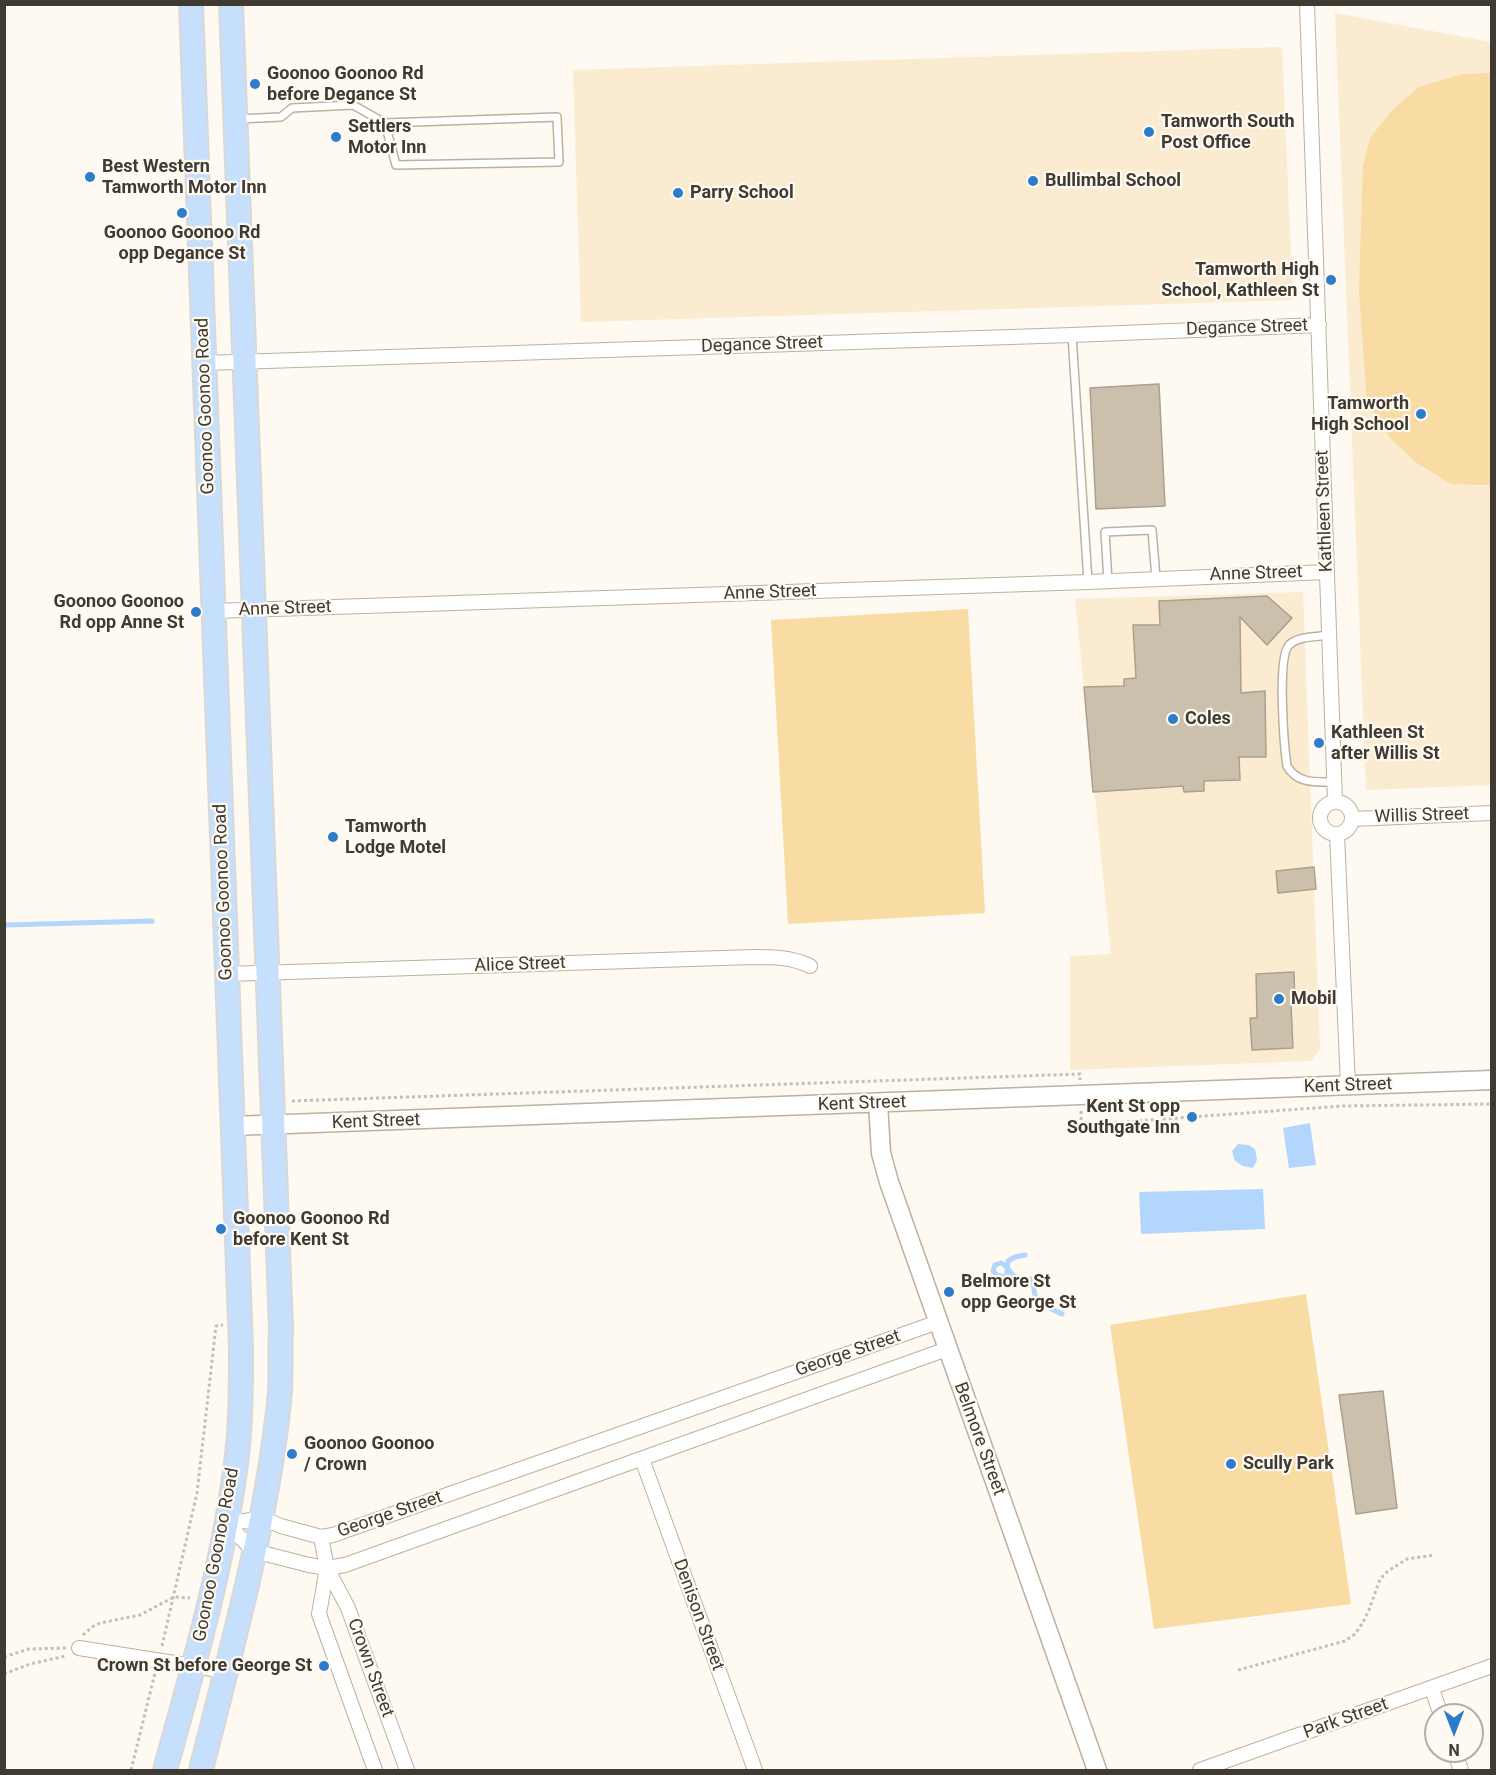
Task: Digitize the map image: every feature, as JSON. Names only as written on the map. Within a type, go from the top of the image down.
[{"type":"main road","name":"Goonoo Goonoo Road","points":[[165,1770],[194,1666],[227,1524],[236,1470],[240,1418],[240,1323],[190,4]]},
{"type":"main road","name":"Goonoo Goonoo Road","points":[[201,1770],[262,1518],[280,1390],[281,1328],[231,4]]},
{"type":"street","name":"Kathleen Street","points":[[1307,4],[1335,802]]},
{"type":"street","name":"Degance Street","points":[[204,363],[1319,325]]},
{"type":"street","name":"Anne Street","points":[[213,611],[1328,572]]},
{"type":"street","points":[[1335,802],[1341,802],[1349,809],[1352,819],[1346,831],[1337,834],[1328,833],[1321,826],[1320,821],[1321,811],[1325,806],[1335,802]]},
{"type":"street","name":"Willis Street","points":[[1352,819],[1491,813]]},
{"type":"street","points":[[1337,834],[1347,1086]]},
{"type":"street","name":"Alice Street","points":[[227,974],[753,957],[780,957],[797,960],[810,966]]},
{"type":"street","name":"Kent Street","points":[[232,1126],[1491,1080]]},
{"type":"street","name":"Belmore Street","points":[[878,1103],[884,1167],[1097,1770]]},
{"type":"street","name":"George Street","points":[[262,1518],[321,1537],[345,1532],[938,1322]]},
{"type":"street","name":"George Street","points":[[227,1524],[254,1551],[327,1568],[345,1565],[947,1349]]},
{"type":"street","name":"Denison Street","points":[[642,1459],[754,1770]]},
{"type":"street","points":[[227,1524],[262,1518]]},
{"type":"street","name":"Crown Street","points":[[321,1537],[327,1568],[348,1608],[407,1770]]},
{"type":"street","name":"Crown Street","points":[[327,1568],[319,1614],[375,1770]]},
{"type":"street","points":[[79,1648],[225,1671]]},
{"type":"street","name":"Park Street","points":[[1200,1770],[1491,1666]]},
{"type":"street","points":[[1431,1689],[1436,1703]]},
{"type":"lane","points":[[236,119],[281,117],[292,108],[353,105],[385,123],[557,117],[559,162],[396,165],[385,123]]},
{"type":"lane","points":[[1072,335],[1088,582]]},
{"type":"lane","points":[[1108,581],[1105,532],[1152,530],[1156,578]]},
{"type":"lane","points":[[1330,635],[1299,639],[1290,644],[1284,651],[1282,671],[1287,766],[1291,773],[1299,779],[1308,782],[1334,782]]},
{"type":"path","points":[[272,1102],[1080,1074]]},
{"type":"path","points":[[1080,1095],[1081,1125],[1342,1106],[1491,1104]]},
{"type":"path","points":[[131,1770],[174,1597],[197,1492],[216,1326],[240,1323]]},
{"type":"path","points":[[1238,1670],[1345,1641],[1355,1634],[1362,1624],[1380,1580],[1388,1571],[1407,1559],[1435,1555]]},
{"type":"path","points":[[4,1674],[30,1664],[77,1653],[82,1636],[100,1623],[140,1615],[174,1597],[210,1599]]},
{"type":"path","points":[[4,1657],[29,1649],[79,1648]]},
{"type":"shaded area","name":"Tamworth High School","points":[[1335,13],[1491,42],[1491,785],[1366,790]]},
{"type":"shaded area","name":"Bullimbal School","points":[[1282,47],[1293,300],[581,322],[573,70]]},
{"type":"shaded area","points":[[1491,73],[1491,485],[1451,484],[1417,463],[1391,439],[1367,403],[1359,290],[1363,166],[1370,138],[1393,109],[1419,87],[1463,74]]},
{"type":"shaded area","points":[[1303,592],[1320,1049],[1311,1061],[1070,1070],[1070,956],[1111,954],[1075,599]]},
{"type":"shaded area","points":[[968,609],[985,913],[788,924],[771,620]]},
{"type":"shaded area","name":"Scully Park","points":[[1306,1294],[1351,1604],[1154,1629],[1110,1325]]},
{"type":"water","points":[[1310,1123],[1316,1165],[1289,1168],[1283,1128]]},
{"type":"water","points":[[1238,1144],[1249,1145],[1255,1149],[1257,1160],[1253,1168],[1235,1161],[1232,1151]]},
{"type":"water","points":[[1263,1189],[1265,1229],[1141,1234],[1139,1192]]},
{"type":"building","points":[[1159,384],[1165,506],[1096,509],[1090,388]]},
{"type":"building","points":[[1267,596],[1292,618],[1267,645],[1240,617],[1241,693],[1265,691],[1266,757],[1239,757],[1240,780],[1204,781],[1204,791],[1184,792],[1183,786],[1093,792],[1084,687],[1124,686],[1124,679],[1136,678],[1133,625],[1160,625],[1159,601]]},
{"type":"building","points":[[1314,867],[1316,889],[1278,893],[1276,871]]},
{"type":"building","points":[[1294,972],[1295,1005],[1291,1005],[1293,1048],[1252,1050],[1250,1018],[1257,1018],[1256,974]]},
{"type":"building","points":[[1383,1391],[1397,1508],[1356,1514],[1339,1395]]},
{"type":"waterway","points":[[4,925],[152,921]]},
{"type":"waterway","points":[[1025,1255],[1008,1261],[1007,1274],[1004,1277],[993,1271],[995,1265],[1001,1263],[1005,1266],[1007,1268],[1009,1270],[1010,1272],[1016,1277],[1032,1279],[1038,1301],[1062,1314]]},
{"type":"place","name":"Goonoo Goonoo Rd before Degance St","points":[[255,84]]},
{"type":"place","name":"Tamworth South Post Office","points":[[1149,132]]},
{"type":"place","name":"Settlers Motor Inn","points":[[336,137]]},
{"type":"place","name":"Best Western Tamworth Motor Inn","points":[[90,177]]},
{"type":"place","name":"Bullimbal School","points":[[1033,181]]},
{"type":"place","name":"Parry School","points":[[678,193]]},
{"type":"place","name":"Goonoo Goonoo Rd opp Degance St","points":[[182,213]]},
{"type":"place","name":"Tamworth High School, Kathleen St","points":[[1331,280]]},
{"type":"place","name":"Tamworth High School","points":[[1421,414]]},
{"type":"place","name":"Goonoo Goonoo Rd opp Anne St","points":[[196,612]]},
{"type":"place","name":"Coles","points":[[1173,719]]},
{"type":"place","name":"Kathleen St after Willis St","points":[[1319,743]]},
{"type":"place","name":"Tamworth Lodge Motel","points":[[333,837]]},
{"type":"place","name":"Mobil","points":[[1279,999]]},
{"type":"place","name":"Kent St opp Southgate Inn","points":[[1192,1117]]},
{"type":"place","name":"Goonoo Goonoo Rd before Kent St","points":[[221,1229]]},
{"type":"place","name":"Belmore St opp George St","points":[[949,1292]]},
{"type":"place","name":"Goonoo Goonoo / Crown","points":[[292,1454]]},
{"type":"place","name":"Scully Park","points":[[1231,1464]]},
{"type":"place","name":"Crown St before George St","points":[[324,1666]]}]
